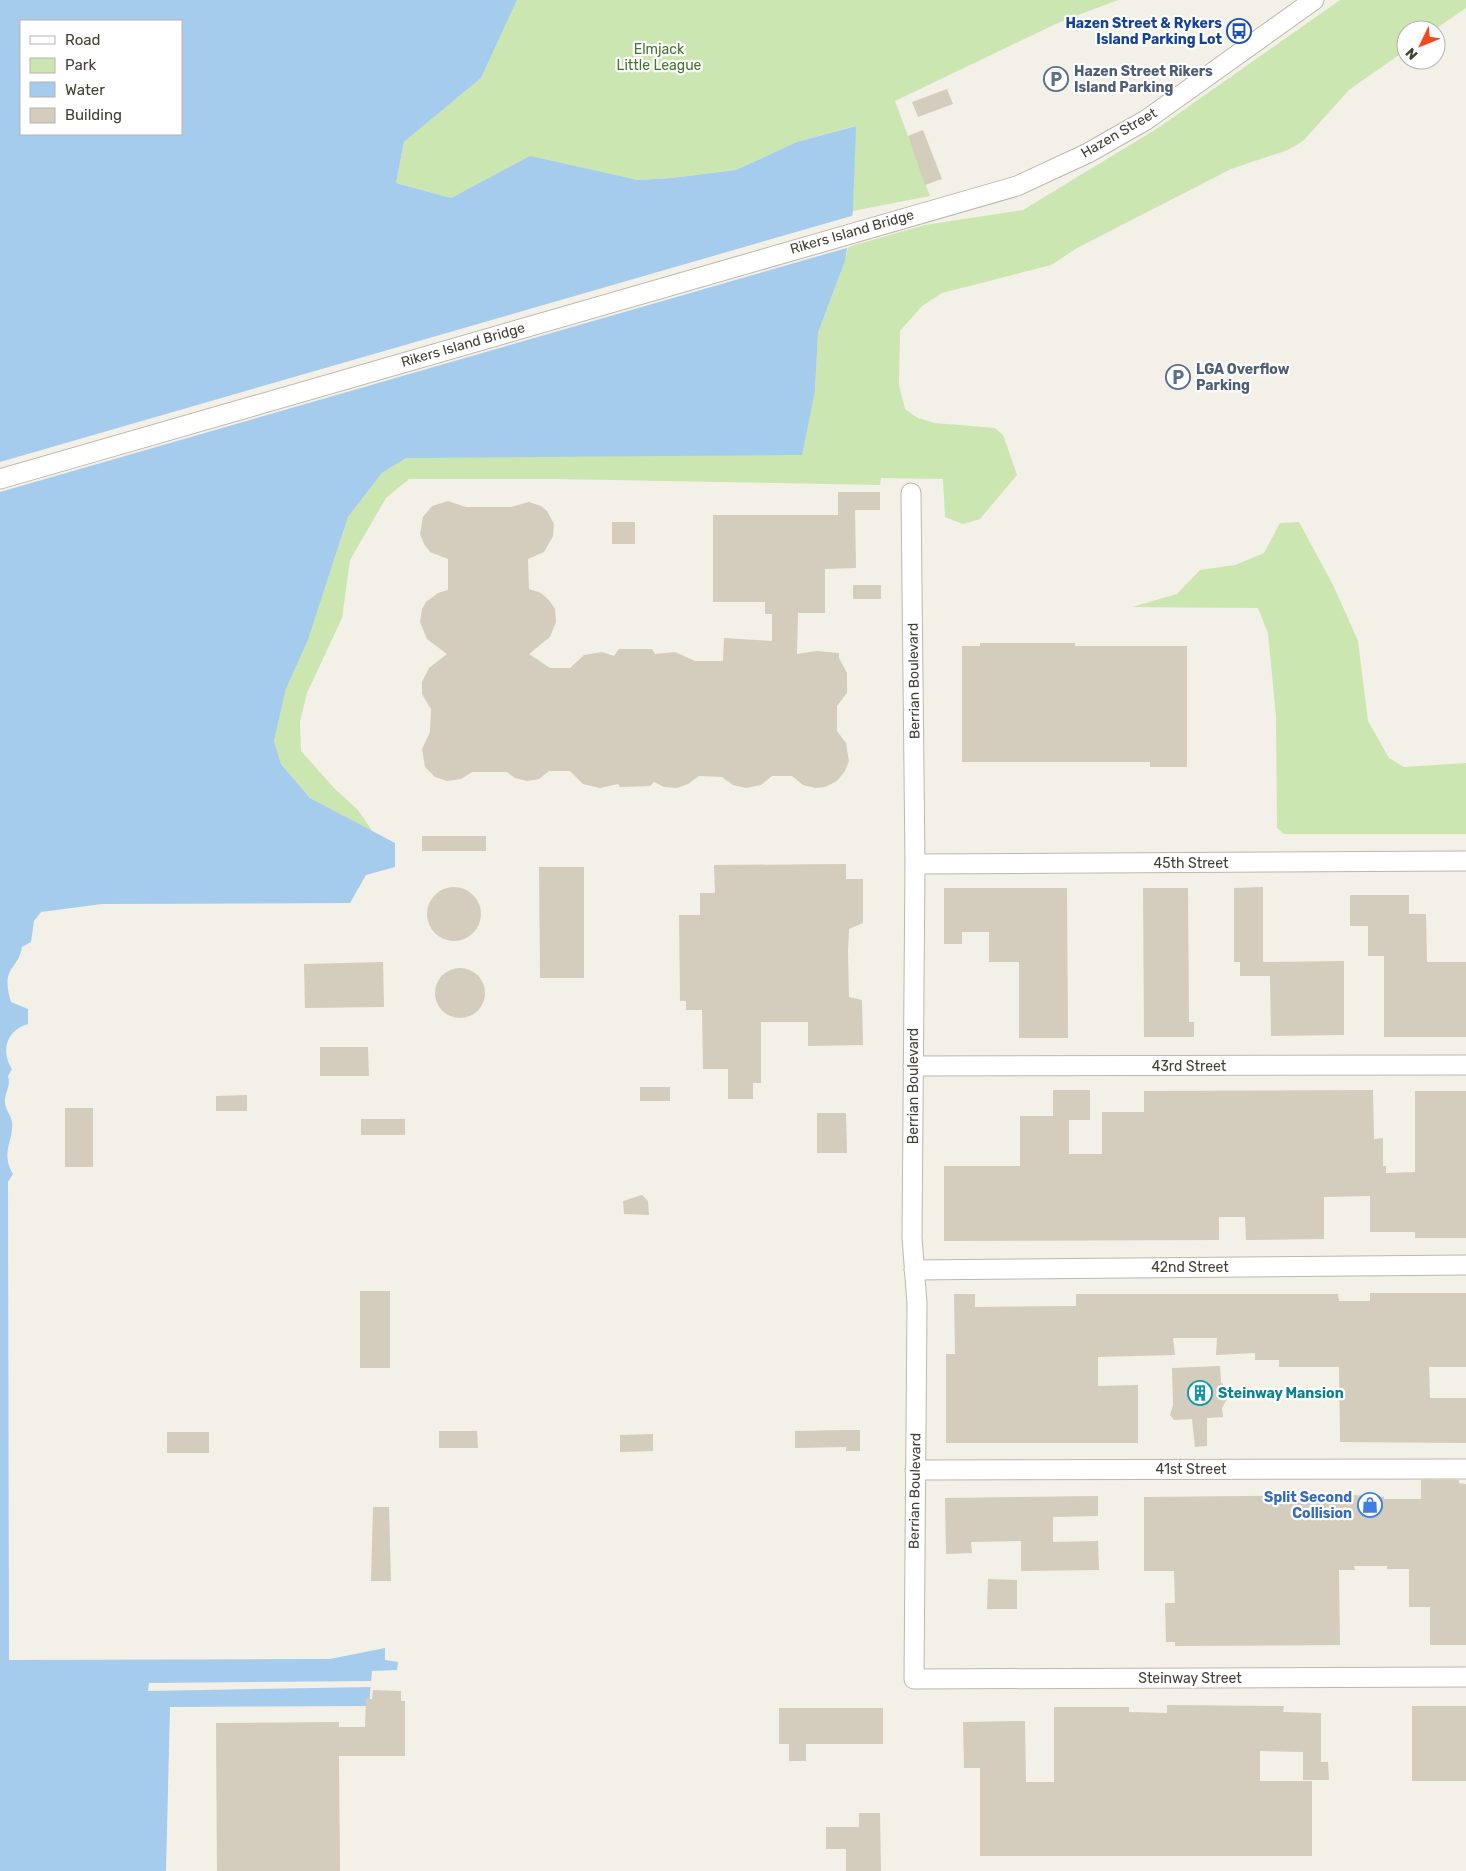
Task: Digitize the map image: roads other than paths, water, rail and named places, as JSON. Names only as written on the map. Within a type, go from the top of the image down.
[{"type":"street","name":"Hazen Street","points":[[925,211],[1016,186],[1088,153],[1146,120],[1314,0]]},
{"type":"street","name":"Rikers Island Bridge","points":[[0,479],[925,211]]},
{"type":"street","name":"Berrian Boulevard","points":[[911,494],[915,864],[912,1237],[917,1304],[914,1679]]},
{"type":"street","name":"45th Street","points":[[915,864],[1466,861]]},
{"type":"street","name":"43rd Street","points":[[913,1066],[1466,1065]]},
{"type":"street","name":"42nd Street","points":[[914,1270],[1466,1265]]},
{"type":"street","name":"41st Street","points":[[915,1470],[1466,1468]]},
{"type":"street","name":"Steinway Street","points":[[914,1679],[1466,1677]]},
{"type":"water","points":[[0,0],[517,0],[481,78],[404,142],[396,183],[451,198],[530,156],[638,180],[672,178],[736,170],[797,142],[856,126],[853,211],[845,261],[818,333],[815,391],[802,455],[406,458],[382,473],[348,517],[308,640],[286,689],[274,741],[281,764],[310,798],[395,843],[395,867],[366,875],[350,903],[102,904],[41,912],[34,921],[31,942],[22,947],[20,955],[11,970],[8,990],[11,1002],[28,1009],[28,1024],[15,1031],[6,1048],[8,1062],[12,1069],[8,1076],[9,1085],[5,1103],[12,1122],[7,1153],[9,1166],[13,1174],[8,1182],[9,1660],[330,1659],[385,1648],[385,1660],[398,1662],[397,1670],[372,1671],[369,1706],[170,1707],[166,1871],[0,1871]]},
{"type":"place","name":"Hazen Street & Rykers Island Parking Lot","points":[[1239,31]]},
{"type":"place","name":"Hazen Street Rikers Island Parking","points":[[1056,79]]},
{"type":"place","name":"LGA Overflow Parking","points":[[1178,377]]},
{"type":"place","name":"Steinway Mansion","points":[[1200,1393]]},
{"type":"place","name":"Split Second Collision","points":[[1370,1505]]},
{"type":"park label","name":"Elmjack Little League","points":[[659,58]]}]
